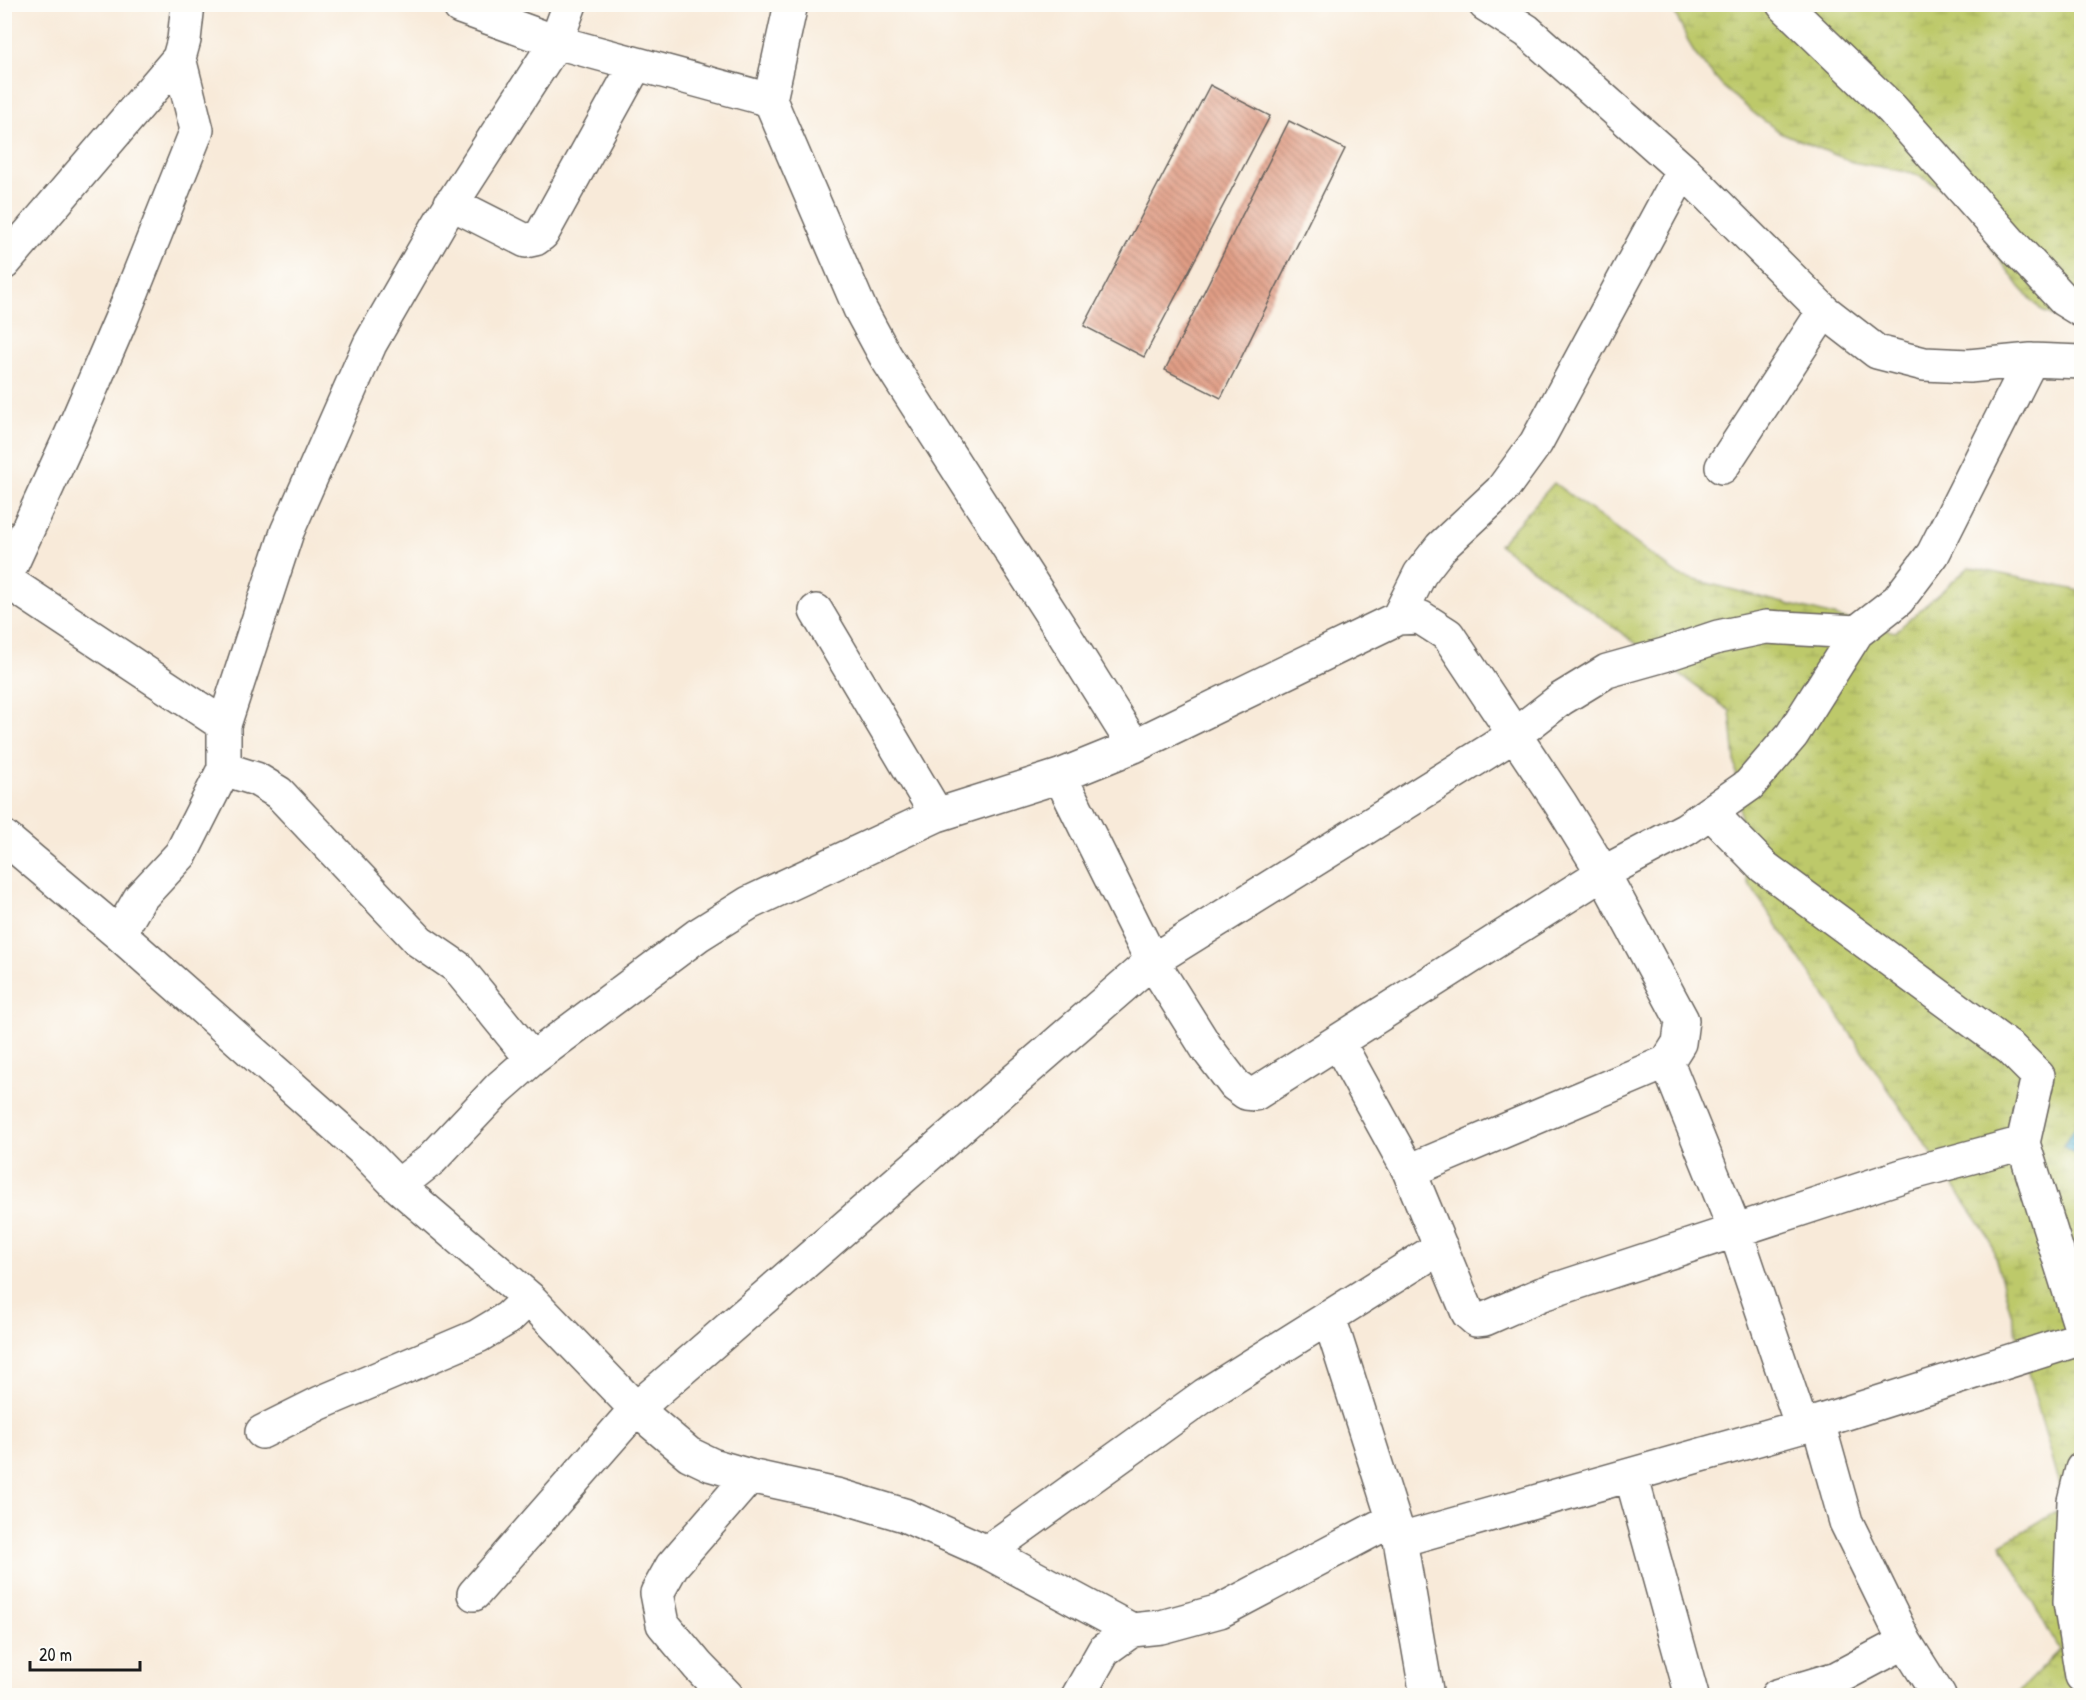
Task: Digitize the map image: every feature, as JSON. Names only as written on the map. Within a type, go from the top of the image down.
[{"type":"street","points":[[4,263],[179,58],[184,40],[188,4]]},
{"type":"street","points":[[118,934],[140,898],[181,854],[224,769],[224,725],[287,532],[370,344],[451,203],[555,42],[570,4]]},
{"type":"street","points":[[791,4],[770,100],[860,309],[886,357],[1134,746]]},
{"type":"street","points":[[1485,4],[1527,31],[1683,170],[1824,311],[1877,352],[1924,364],[1969,366],[2031,360],[2082,362]]},
{"type":"street","points":[[1783,4],[1892,109],[2064,300],[2082,311]]},
{"type":"street","points":[[460,7],[555,42],[770,100]]},
{"type":"street","points":[[179,58],[197,130],[104,360],[5,579],[224,725]]},
{"type":"street","points":[[451,203],[526,241],[542,234],[636,64]]},
{"type":"street","points":[[1398,618],[1420,574],[1441,547],[1501,491],[1536,443],[1683,170]]},
{"type":"street","points":[[1722,467],[1824,311]]},
{"type":"street","points":[[1060,776],[1152,961],[1206,1047],[1235,1085],[1246,1094],[1255,1094],[1603,873],[1686,829],[1749,785],[1792,735],[1857,633],[1898,600],[1933,554],[2031,360]]},
{"type":"street","points":[[816,611],[937,815]]},
{"type":"street","points":[[398,1186],[432,1159],[499,1088],[532,1059],[689,942],[749,903],[937,815],[1060,776],[1134,746],[1398,618],[1420,617],[1448,635],[1516,734],[1603,873],[1682,1020],[1679,1043],[1667,1062],[1409,1171]]},
{"type":"street","points":[[474,1594],[636,1409],[1152,961],[1516,734],[1561,699],[1607,672],[1718,637],[1766,627],[1857,633]]},
{"type":"street","points":[[224,769],[256,778],[279,793],[419,941],[457,967],[532,1059]]},
{"type":"street","points":[[1710,812],[1764,867],[2011,1049],[2038,1076],[2023,1143],[2082,1331]]},
{"type":"street","points":[[4,837],[118,934],[362,1149],[398,1186],[529,1298],[636,1409],[689,1454],[712,1465],[750,1476],[837,1495],[904,1515],[987,1552],[1132,1630]]},
{"type":"street","points":[[1338,1042],[1409,1171],[1468,1314],[1476,1320],[1485,1319],[1542,1294],[1735,1230],[1905,1175],[2023,1143]]},
{"type":"street","points":[[1667,1062],[1735,1230],[1846,1522],[1905,1642],[1939,1695]]},
{"type":"street","points":[[987,1552],[1205,1395],[1441,1246]]},
{"type":"street","points":[[262,1432],[320,1403],[478,1336],[508,1318],[529,1298]]},
{"type":"street","points":[[1329,1317],[1396,1530],[1427,1695]]},
{"type":"street","points":[[1078,1695],[1104,1650],[1132,1630],[1161,1627],[1220,1611],[1396,1530],[1631,1475],[1810,1425],[2082,1338]]},
{"type":"street","points":[[2082,1469],[2074,1501],[2070,1602],[2082,1676]]},
{"type":"street","points":[[1631,1475],[1692,1695]]},
{"type":"street","points":[[727,1695],[698,1666],[663,1624],[657,1593],[672,1566],[750,1476]]},
{"type":"street","points":[[1098,1613],[1104,1650]]},
{"type":"street","points":[[1777,1695],[1837,1678],[1905,1642]]},
{"type":"green space","points":[[1671,5],[2081,5],[2081,327],[2042,311],[2020,287],[1992,249],[1978,214],[1952,193],[1913,173],[1852,162],[1780,132],[1756,115],[1722,86],[1694,53]]},
{"type":"green space","points":[[1554,483],[1680,576],[1895,632],[1969,567],[2081,591],[2081,1695],[2015,1695],[2059,1650],[2001,1544],[2066,1506],[1990,1239],[1747,881],[1730,711],[1499,545]]},
{"type":"water","points":[[2081,1116],[2081,1158],[2064,1146]]},
{"type":"building","points":[[1210,85],[1270,116],[1144,357],[1084,326]]},
{"type":"building","points":[[1289,121],[1345,149],[1221,398],[1165,370]]}]
